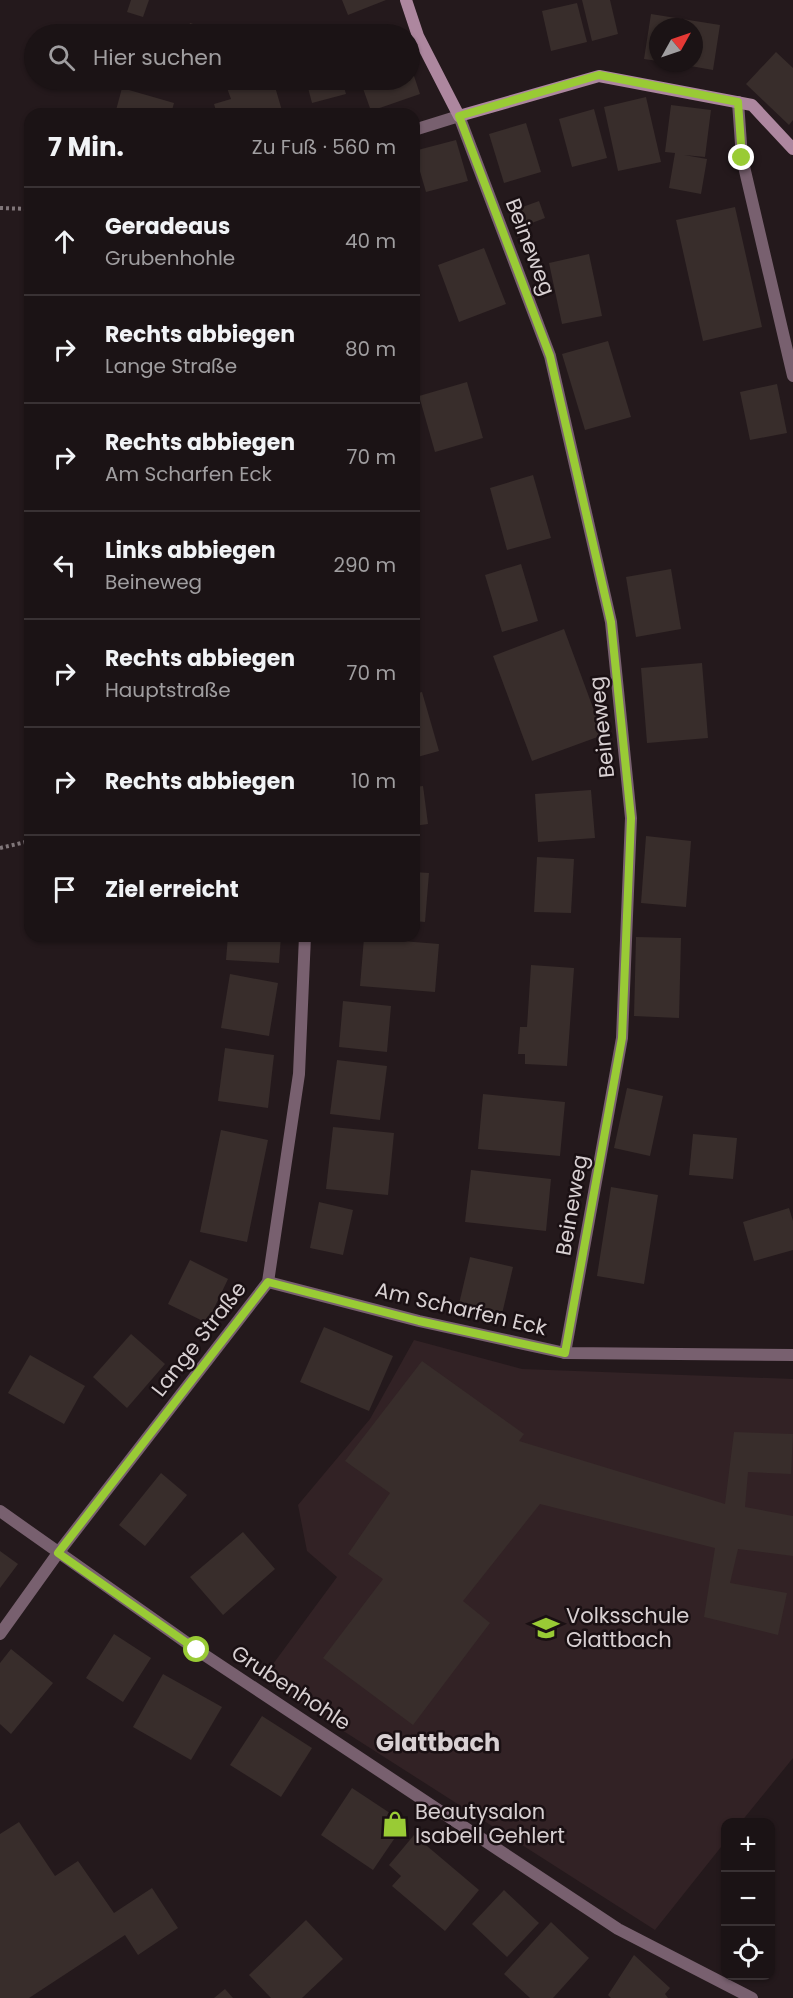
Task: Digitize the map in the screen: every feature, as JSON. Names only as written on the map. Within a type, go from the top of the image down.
[{"type":"street","points":[[406,0],[414,24]]},
{"type":"street","points":[[420,40],[459,116]]},
{"type":"street","points":[[420,128],[599,75],[752,105],[793,149]]},
{"type":"street","points":[[738,102],[742,158],[793,376]]},
{"type":"street","name":"Beineweg","points":[[459,116],[550,356],[611,622],[631,818],[622,1038],[565,1353]]},
{"type":"street","name":"Lange Straße","points":[[0,1634],[58,1553],[268,1282],[299,1074],[305,942]]},
{"type":"street","name":"Am Scharfen Eck","points":[[268,1282],[419,1321],[565,1353],[793,1355]]},
{"type":"street","points":[[0,1511],[58,1553]]},
{"type":"street","name":"Grubenhohle","points":[[58,1553],[197,1650],[618,1929],[752,1998]]},
{"type":"path","points":[[0,208],[24,209]]},
{"type":"path","points":[[0,848],[24,842]]},
{"type":"shaded area","name":"Volksschule Glattbach","points":[[414,1340],[522,1369],[793,1379],[793,1758],[744,1818],[721,1818],[721,1847],[655,1930],[262,1679],[337,1577],[307,1551],[298,1505],[370,1419]]},
{"type":"building","points":[[131,0],[149,0],[143,17],[127,12]]},
{"type":"building","points":[[342,0],[386,0],[348,15]]},
{"type":"building","points":[[582,0],[610,0],[618,34],[592,41]]},
{"type":"building","points":[[577,3],[587,42],[551,51],[542,11]]},
{"type":"building","points":[[651,14],[676,18],[650,18]]},
{"type":"building","points":[[703,22],[720,25],[713,70],[703,68]]},
{"type":"building","points":[[649,27],[649,60],[644,59]]},
{"type":"building","points":[[776,52],[793,68],[793,120],[789,125],[746,84]]},
{"type":"building","points":[[121,90],[174,103],[173,108],[117,108]]},
{"type":"building","points":[[228,90],[276,90],[281,108],[215,108],[214,104],[231,99]]},
{"type":"building","points":[[309,90],[345,90],[346,94],[312,103]]},
{"type":"building","points":[[364,90],[419,90],[420,94],[380,108],[370,108]]},
{"type":"building","points":[[646,97],[661,162],[618,171],[604,107]]},
{"type":"building","points":[[671,105],[711,110],[705,157],[684,155],[707,159],[701,194],[669,188],[675,153],[665,152]]},
{"type":"building","points":[[594,109],[607,158],[572,167],[559,119]]},
{"type":"building","points":[[526,123],[541,172],[504,183],[489,134]]},
{"type":"building","points":[[456,140],[468,181],[426,192],[420,172],[420,149]]},
{"type":"building","points":[[539,201],[545,218],[524,226],[517,209]]},
{"type":"building","points":[[735,207],[762,327],[703,341],[676,220]]},
{"type":"building","points":[[484,248],[506,304],[459,322],[438,265]]},
{"type":"building","points":[[589,254],[602,316],[562,324],[549,263]]},
{"type":"building","points":[[608,341],[631,417],[585,430],[562,354]]},
{"type":"building","points":[[467,382],[483,438],[435,452],[420,396]]},
{"type":"building","points":[[777,384],[787,433],[750,440],[740,392]]},
{"type":"building","points":[[533,475],[551,538],[507,550],[490,488]]},
{"type":"building","points":[[521,564],[538,621],[502,632],[485,575]]},
{"type":"building","points":[[671,569],[681,629],[636,637],[626,577]]},
{"type":"building","points":[[564,629],[603,735],[532,761],[493,656]]},
{"type":"building","points":[[702,663],[708,738],[647,743],[641,668]]},
{"type":"building","points":[[420,692],[422,692],[439,751],[420,756]]},
{"type":"building","points":[[420,786],[423,786],[428,824],[420,825]]},
{"type":"building","points":[[591,790],[595,838],[538,842],[535,794]]},
{"type":"building","points":[[646,836],[691,841],[686,907],[641,903]]},
{"type":"building","points":[[537,857],[574,859],[571,913],[534,912]]},
{"type":"building","points":[[420,872],[429,873],[425,922],[420,922]]},
{"type":"building","points":[[636,937],[681,938],[679,1018],[634,1016]]},
{"type":"building","points":[[228,942],[281,942],[279,963],[226,960]]},
{"type":"building","points":[[364,942],[439,944],[435,992],[360,986]]},
{"type":"building","points":[[531,965],[574,968],[567,1066],[525,1064],[525,1054],[518,1054],[520,1027],[527,1027]]},
{"type":"building","points":[[230,974],[278,983],[269,1036],[221,1028]]},
{"type":"building","points":[[343,1001],[391,1006],[387,1052],[339,1047]]},
{"type":"building","points":[[225,1048],[274,1055],[268,1108],[218,1101]]},
{"type":"building","points":[[337,1060],[387,1066],[380,1120],[330,1114]]},
{"type":"building","points":[[627,1088],[663,1096],[650,1156],[614,1148]]},
{"type":"building","points":[[483,1094],[565,1102],[560,1156],[478,1149]]},
{"type":"building","points":[[333,1127],[394,1133],[388,1195],[326,1189]]},
{"type":"building","points":[[221,1130],[268,1140],[247,1242],[200,1232]]},
{"type":"building","points":[[693,1134],[737,1138],[733,1179],[689,1175]]},
{"type":"building","points":[[471,1170],[551,1179],[546,1231],[465,1222]]},
{"type":"building","points":[[611,1187],[658,1195],[644,1284],[597,1276]]},
{"type":"building","points":[[319,1202],[353,1210],[343,1255],[310,1248]]},
{"type":"building","points":[[789,1208],[793,1221],[793,1250],[754,1261],[743,1222]]},
{"type":"building","points":[[470,1257],[513,1267],[502,1314],[459,1304]]},
{"type":"building","points":[[190,1260],[228,1279],[207,1323],[168,1304]]},
{"type":"building","points":[[324,1327],[393,1356],[369,1411],[300,1382]]},
{"type":"building","points":[[131,1334],[165,1364],[127,1408],[93,1377]]},
{"type":"building","points":[[30,1355],[85,1386],[64,1424],[8,1393]]},
{"type":"building","points":[[422,1361],[524,1434],[519,1441],[725,1504],[734,1432],[793,1434],[791,1474],[748,1472],[745,1507],[793,1516],[793,1556],[738,1549],[730,1583],[787,1593],[778,1635],[704,1617],[715,1548],[540,1504],[463,1601],[490,1623],[413,1725],[323,1658],[383,1579],[348,1554],[390,1493],[345,1461]]},
{"type":"building","points":[[161,1473],[187,1495],[145,1546],[119,1525]]},
{"type":"building","points":[[243,1532],[275,1569],[223,1615],[190,1577]]},
{"type":"building","points":[[0,1551],[18,1564],[0,1588]]},
{"type":"building","points":[[114,1634],[151,1658],[123,1702],[86,1678]]},
{"type":"building","points":[[11,1649],[53,1683],[11,1734],[0,1724],[0,1663]]},
{"type":"building","points":[[163,1674],[222,1707],[191,1760],[133,1727]]},
{"type":"building","points":[[262,1716],[312,1748],[281,1797],[230,1765]]},
{"type":"building","points":[[352,1788],[405,1823],[373,1870],[321,1835]]},
{"type":"building","points":[[19,1822],[55,1876],[78,1861],[114,1913],[152,1888],[178,1928],[138,1955],[125,1935],[29,1998],[0,1998],[0,1834]]},
{"type":"building","points":[[414,1835],[479,1890],[445,1931],[392,1886],[401,1876],[389,1865]]},
{"type":"building","points":[[504,1890],[539,1923],[507,1957],[472,1924]]},
{"type":"building","points":[[306,1920],[343,1959],[302,1998],[271,1998],[249,1975]]},
{"type":"building","points":[[551,1922],[589,1958],[553,1998],[530,1998],[504,1974]]},
{"type":"building","points":[[634,1955],[670,1988],[665,1994],[668,1998],[611,1998],[608,1995]]},
{"type":"building","points":[[225,1989],[233,1998],[214,1998]]},
{"type":"place","name":"Volksschule Glattbach","points":[[546,1628]]},
{"type":"place","name":"Beautysalon Isabell Gehlert","points":[[395,1824]]},
{"type":"district","name":"Glattbach","points":[[438,1743]]},
{"type":"route","points":[[197,1650],[58,1553],[268,1282],[419,1321],[565,1353],[622,1038],[631,818],[611,622],[550,356],[459,116],[599,75],[738,102],[742,158]]}]
